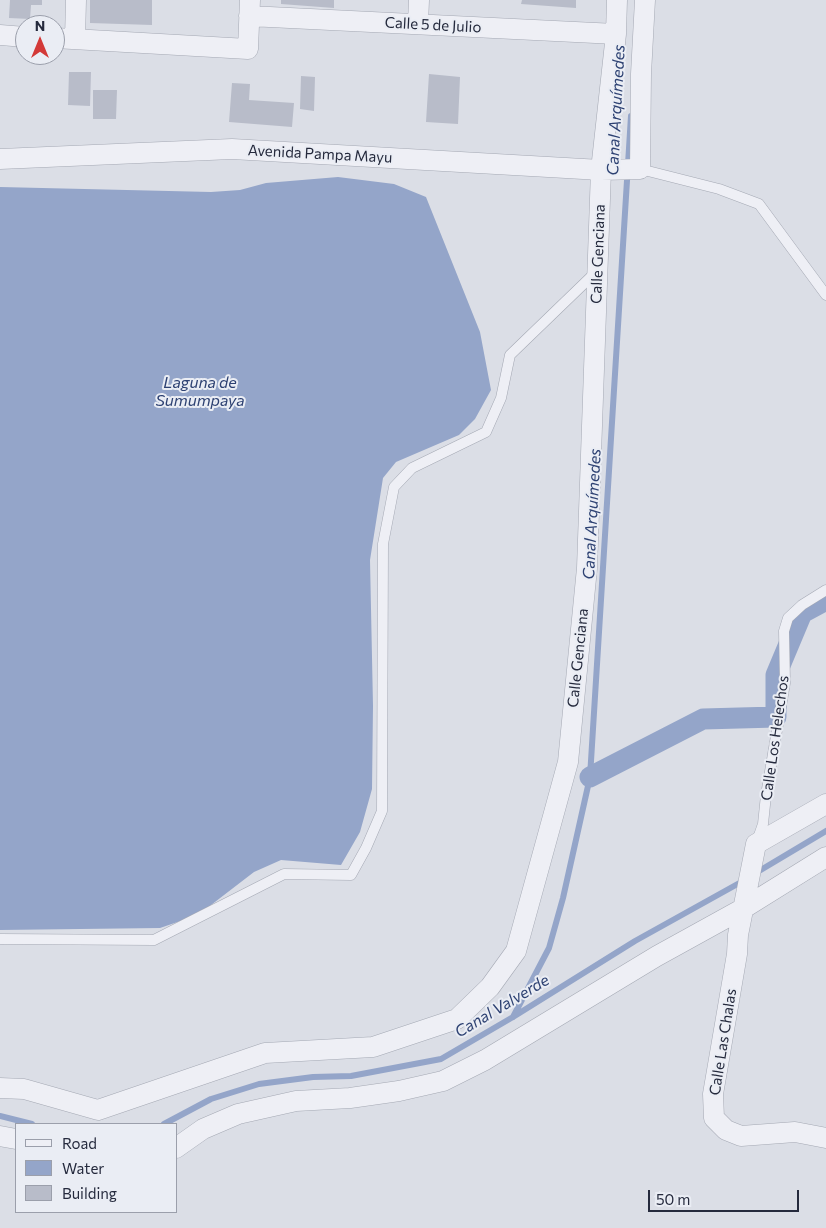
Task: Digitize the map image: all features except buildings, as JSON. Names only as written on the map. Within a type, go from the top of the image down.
[{"type":"street","points":[[76,0],[65,39],[248,49],[250,8]]},
{"type":"street","points":[[418,24],[419,0]]},
{"type":"street","name":"Calle Genciana","points":[[0,1088],[24,1089],[98,1110],[265,1053],[373,1047],[458,1019],[490,987],[516,951],[568,762],[587,568],[598,270],[618,0]]},
{"type":"street","points":[[634,170],[645,0]]},
{"type":"street","name":"Calle 5 de Julio","points":[[250,8],[418,24],[616,34]]},
{"type":"street","points":[[0,35],[15,36]]},
{"type":"street","name":"Avenida Pampa Mayu","points":[[0,159],[232,149],[604,170],[634,170]]},
{"type":"street","points":[[744,908],[756,844],[826,804]]},
{"type":"street","points":[[178,1147],[203,1129],[238,1114],[296,1101],[350,1098],[399,1091],[443,1081],[485,1060],[657,956],[744,908],[826,857]]},
{"type":"street","name":"Calle Las Chalas","points":[[744,908],[713,1094],[714,1118],[726,1130],[741,1136],[795,1132],[826,1138]]},
{"type":"street","points":[[0,1136],[15,1139]]},
{"type":"lane","points":[[634,170],[719,189],[759,204],[826,295]]},
{"type":"lane","points":[[0,939],[154,940],[284,874],[351,875],[366,848],[382,811],[383,544],[394,487],[412,468],[486,432],[501,398],[510,355],[598,270]]},
{"type":"lane","name":"Calle Los Helechos","points":[[756,844],[763,824],[766,795],[785,683],[784,631],[788,618],[802,605],[826,590]]},
{"type":"water","name":"Laguna de Sumumpaya","points":[[338,177],[394,184],[426,197],[480,332],[491,390],[475,419],[459,435],[396,462],[383,478],[370,560],[373,706],[372,789],[360,832],[341,865],[281,860],[254,872],[198,915],[160,928],[0,930],[0,187],[211,192],[240,190],[266,183]]},
{"type":"waterway","name":"Canal Arquímedes","points":[[513,1017],[549,948],[563,898],[590,777],[631,116]]},
{"type":"waterway","points":[[590,777],[703,719],[776,717],[776,675],[802,613],[826,600]]},
{"type":"waterway","name":"Canal Valverde","points":[[754,874],[826,831]]},
{"type":"waterway","name":"Canal Valverde","points":[[166,1123],[211,1099],[259,1084],[313,1077],[351,1076],[441,1059],[513,1017],[635,941],[743,881]]},
{"type":"waterway","name":"Canal Valverde","points":[[0,1116],[28,1123]]}]
